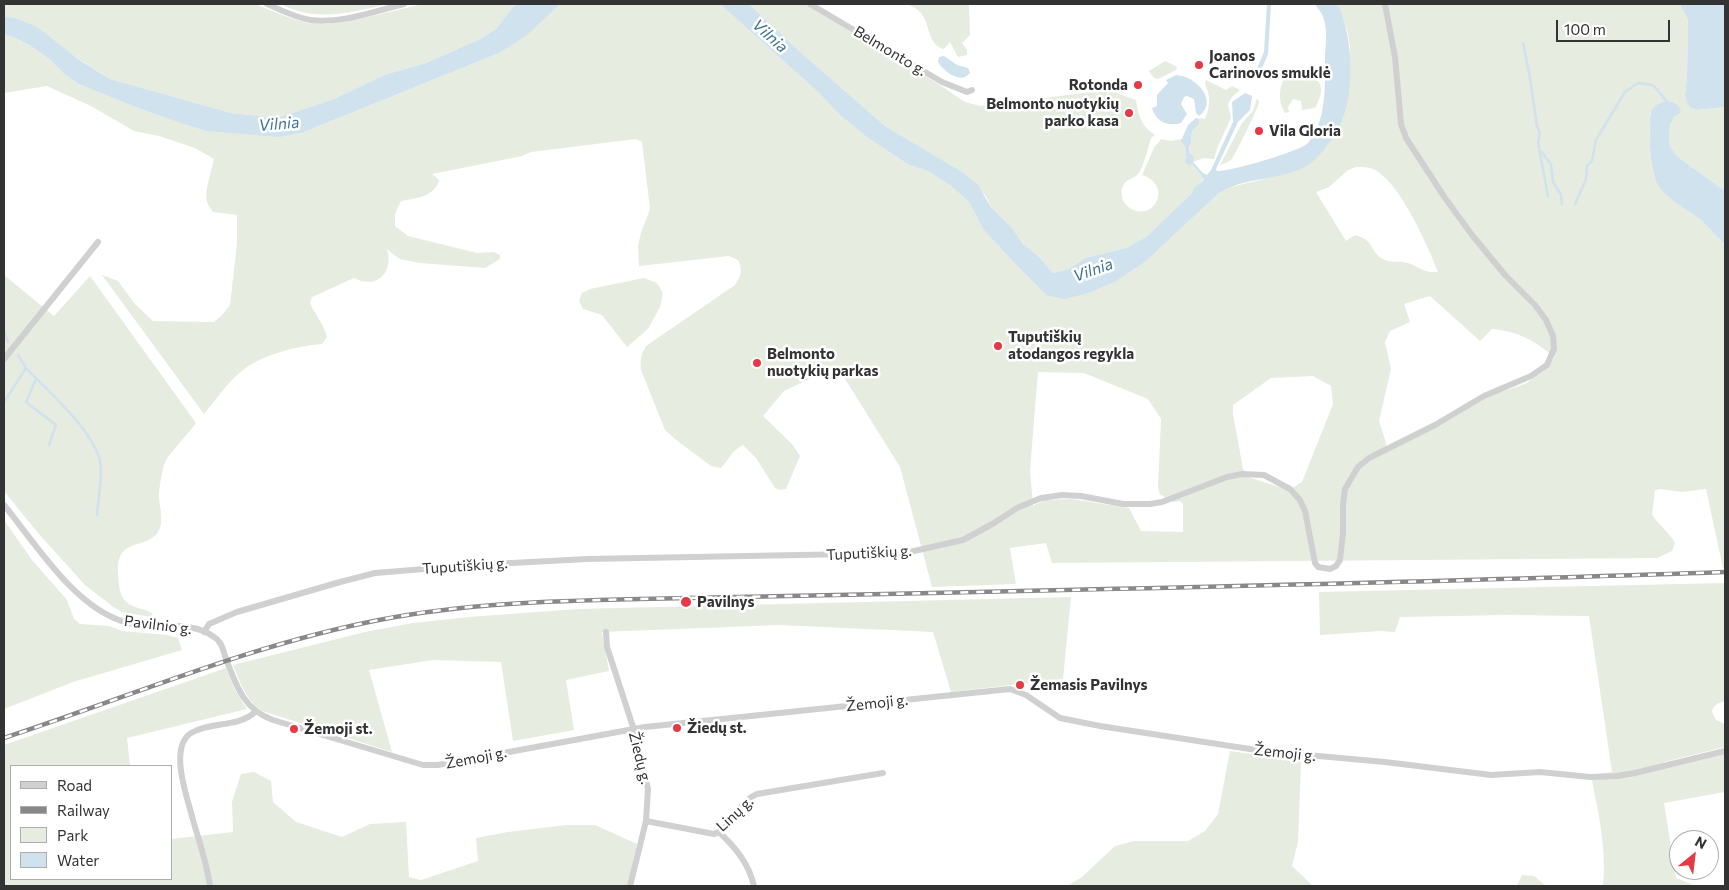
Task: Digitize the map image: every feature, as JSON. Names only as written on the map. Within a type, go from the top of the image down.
[{"type":"street","points":[[267,4],[298,17],[311,20],[348,17],[404,4]]},
{"type":"street","name":"Belmonto g.","points":[[810,4],[942,82],[967,92],[972,90]]},
{"type":"street","name":"Tuputiškių g.","points":[[204,632],[206,626],[237,612],[375,573],[587,559],[905,554],[963,540],[994,524],[1016,508],[1050,496],[1081,496],[1124,504],[1150,504],[1162,502],[1227,477],[1242,474],[1264,475],[1290,489],[1300,500],[1306,511],[1315,563],[1318,567],[1330,569],[1336,566],[1340,560],[1345,489],[1358,467],[1369,458],[1484,396],[1531,376],[1547,365],[1554,349],[1550,327],[1535,305],[1505,275],[1472,235],[1445,198],[1406,138],[1402,124],[1395,57],[1385,4]]},
{"type":"street","points":[[4,359],[98,242]]},
{"type":"street","name":"Pavilnio g.","points":[[4,505],[56,571],[84,598],[106,615],[139,625],[186,627],[214,636],[219,642],[239,692],[255,712]]},
{"type":"street","name":"Žiedų g.","points":[[606,632],[607,647],[634,730],[648,790],[646,821],[630,886]]},
{"type":"street","name":"Žemoji g.","points":[[255,712],[273,720],[424,765],[438,765],[650,727],[1010,690],[1026,695],[1060,718],[1100,726],[1263,751],[1385,762],[1491,775],[1540,772],[1590,777],[1617,776],[1725,751]]},
{"type":"street","points":[[210,886],[184,791],[181,766],[182,746],[190,734],[200,729],[246,719],[255,712]]},
{"type":"street","name":"Linų g.","points":[[646,821],[707,833],[719,832],[751,797],[883,773]]},
{"type":"street","points":[[719,832],[741,855],[747,865],[754,886]]},
{"type":"green space","points":[[4,4],[255,4],[290,18],[308,23],[326,24],[363,18],[423,4],[518,4],[512,8],[496,29],[480,39],[426,63],[384,75],[334,99],[277,118],[231,113],[110,79],[15,18],[4,16]]},
{"type":"green space","points":[[281,4],[389,4],[347,13],[321,14],[295,10]]},
{"type":"green space","points":[[560,4],[720,4],[818,92],[841,116],[868,138],[909,165],[928,171],[951,186],[969,202],[983,229],[1046,295],[1089,293],[1115,282],[1145,262],[1218,194],[1231,187],[1288,173],[1308,165],[1329,144],[1349,88],[1350,47],[1347,29],[1337,4],[1680,4],[1688,20],[1685,94],[1698,110],[1725,107],[1725,191],[1678,157],[1669,145],[1670,127],[1679,106],[1676,103],[1663,102],[1650,113],[1651,158],[1654,175],[1661,188],[1704,223],[1725,245],[1725,567],[1723,568],[1706,489],[1682,492],[1661,489],[1655,490],[1652,515],[1675,543],[1672,551],[1657,558],[1052,563],[1046,543],[1010,548],[1016,584],[932,587],[900,467],[837,366],[784,391],[763,416],[792,444],[800,456],[786,489],[779,490],[775,488],[756,458],[743,445],[733,453],[721,468],[711,466],[665,430],[641,370],[643,352],[646,346],[735,285],[741,270],[738,260],[729,256],[639,266],[638,246],[650,209],[642,142],[636,139],[531,152],[522,156],[432,174],[439,180],[437,186],[424,196],[401,201],[395,214],[395,226],[408,236],[477,253],[494,252],[500,255],[500,259],[485,268],[420,263],[400,259],[387,249],[388,265],[382,277],[370,282],[354,278],[312,297],[310,303],[327,337],[322,344],[276,353],[255,362],[233,379],[204,414],[102,275],[118,281],[135,304],[153,321],[214,322],[222,315],[230,305],[237,244],[237,215],[213,212],[207,203],[207,186],[214,159],[195,148],[159,136],[134,131],[91,106],[47,86],[4,93],[4,35],[11,36],[31,46],[79,84],[183,124],[206,131],[304,132],[499,53]],"holes":[[[1356,167],[1373,169],[1394,188],[1412,216],[1438,272],[1426,271],[1405,262],[1384,260],[1377,254],[1369,242],[1361,237],[1355,235],[1346,241],[1316,192],[1329,187],[1348,170]],[[1430,296],[1480,341],[1492,329],[1502,330],[1526,338],[1555,357],[1547,369],[1525,384],[1497,393],[1472,405],[1387,452],[1379,421],[1391,369],[1385,342],[1390,331],[1410,322],[1404,304]],[[1038,372],[1084,373],[1148,399],[1161,419],[1158,488],[1160,494],[1173,502],[1180,501],[1183,504],[1183,532],[1141,531],[1129,508],[1072,499],[1044,500],[1033,506],[1030,470]],[[1313,376],[1331,386],[1333,404],[1302,482],[1289,490],[1251,478],[1243,469],[1233,414],[1233,405],[1271,378]]]},
{"type":"green space","points":[[749,4],[805,4],[937,83],[965,102],[980,106],[1108,90],[1136,100],[1141,120],[1155,135],[1151,138],[1140,171],[1123,185],[1122,196],[1124,202],[1133,210],[1145,211],[1150,209],[1158,199],[1158,190],[1154,182],[1142,175],[1154,148],[1161,139],[1171,141],[1182,139],[1186,152],[1185,160],[1192,164],[1204,179],[1146,237],[1126,248],[1085,258],[1069,269],[1053,273],[1040,258],[1023,244],[1012,228],[991,207],[986,196],[959,170],[885,126],[798,50]]},
{"type":"green space","points":[[907,4],[969,5],[970,35],[962,43],[967,50],[967,55],[958,57],[950,42],[944,49],[935,44],[921,13]]},
{"type":"green space","points":[[1165,61],[1177,67],[1176,70],[1158,79],[1154,78],[1149,71]]},
{"type":"green space","points":[[1295,72],[1316,79],[1321,87],[1321,93],[1315,108],[1302,110],[1301,101],[1293,99],[1288,107],[1289,112],[1285,113],[1280,98],[1282,83],[1287,73]]},
{"type":"green space","points":[[1206,80],[1226,90],[1232,86],[1240,90],[1232,97],[1228,104],[1231,118],[1214,159],[1204,158],[1193,162],[1189,146],[1191,144],[1192,131],[1200,118],[1205,119],[1209,105]]},
{"type":"green space","points":[[1257,98],[1258,106],[1233,157],[1230,161],[1220,165],[1242,123],[1253,111]]},
{"type":"green space","points":[[4,275],[54,316],[90,276],[196,423],[165,462],[159,492],[161,526],[159,530],[148,540],[127,548],[122,553],[119,561],[119,584],[123,598],[135,607],[153,614],[151,617],[122,612],[85,585],[38,533],[4,491]]},
{"type":"green space","points":[[644,278],[657,283],[663,293],[660,307],[648,329],[627,347],[602,315],[583,309],[579,301],[582,293],[590,289]]},
{"type":"green space","points":[[4,520],[32,560],[67,600],[74,619],[80,624],[109,626],[122,631],[167,635],[178,638],[182,650],[73,682],[4,709]]},
{"type":"green space","points":[[1725,583],[1725,701],[1716,705],[1712,712],[1716,720],[1725,724],[1725,747],[1664,762],[1666,768],[1725,754],[1725,792],[1664,803],[1669,834],[1669,880],[1681,880],[1696,886],[1603,886],[1603,844],[1591,775],[1612,772],[1589,616],[1400,617],[1395,632],[1380,631],[1320,635],[1319,592]]},
{"type":"green space","points":[[1071,597],[1063,679],[951,692],[933,632],[779,625],[602,632],[609,671],[566,680],[574,730],[513,741],[501,662],[433,660],[369,670],[392,752],[262,711],[256,707],[248,696],[233,665],[365,632],[413,623],[469,617],[578,609]]},
{"type":"green space","points":[[226,668],[235,690],[247,709],[127,738],[130,765],[10,765],[10,880],[172,880],[172,839],[233,832],[232,802],[241,774],[254,772],[271,781],[273,802],[296,822],[342,837],[370,824],[406,822],[409,877],[421,880],[478,861],[476,838],[508,832],[567,825],[595,825],[637,844],[628,886],[4,886],[4,745]]},
{"type":"green space","points":[[1230,751],[1301,761],[1298,842],[1292,866],[1313,886],[1067,886],[1082,877],[1115,846],[1134,841],[1188,841],[1205,831],[1218,814]]},
{"type":"green space","points":[[1522,875],[1534,876],[1546,886],[1517,886]]},
{"type":"water","name":"Vilnia","points":[[518,4],[560,4],[527,35],[499,53],[304,132],[279,137],[206,131],[130,105],[79,84],[31,46],[11,36],[4,35],[4,16],[15,18],[37,27],[78,59],[110,79],[231,113],[277,118],[334,99],[384,75],[426,63],[480,39],[496,29],[512,8]]},
{"type":"water","name":"Vilnia","points":[[720,4],[749,4],[798,50],[885,126],[959,170],[978,185],[991,207],[1012,228],[1023,244],[1040,258],[1053,273],[1069,269],[1085,258],[1126,248],[1146,237],[1204,179],[1192,164],[1188,165],[1185,162],[1186,151],[1181,141],[1188,125],[1196,118],[1199,119],[1199,123],[1192,131],[1191,144],[1189,146],[1190,153],[1194,157],[1193,162],[1207,175],[1233,122],[1232,102],[1245,93],[1252,96],[1250,110],[1238,122],[1216,169],[1217,171],[1264,160],[1293,151],[1308,143],[1319,124],[1325,91],[1326,30],[1323,16],[1315,4],[1337,4],[1342,15],[1350,57],[1350,87],[1345,112],[1335,134],[1326,148],[1310,164],[1290,173],[1231,187],[1218,194],[1145,262],[1115,282],[1089,293],[1064,299],[1046,295],[1018,267],[983,229],[969,202],[951,186],[928,171],[909,165],[868,138],[841,116],[818,92]]},
{"type":"water","points":[[1267,4],[1271,4],[1268,54],[1257,80],[1253,78],[1264,52]]},
{"type":"water","points":[[1680,4],[1725,4],[1725,107],[1698,110],[1690,107],[1687,102],[1685,94],[1688,20]]},
{"type":"water","points":[[944,56],[957,65],[968,68],[970,73],[962,78],[948,73],[938,62],[939,57]]},
{"type":"water","points":[[1176,75],[1184,76],[1198,85],[1206,97],[1207,104],[1205,110],[1199,116],[1196,113],[1194,99],[1187,96],[1184,97],[1181,104],[1187,114],[1181,123],[1167,124],[1156,117],[1152,108],[1157,106],[1157,95],[1168,83],[1166,80]]},
{"type":"water","points":[[1663,102],[1675,103],[1681,112],[1674,117],[1670,126],[1669,145],[1678,157],[1725,191],[1725,245],[1701,220],[1671,199],[1657,183],[1651,157],[1650,116],[1652,110]]},
{"type":"waterway","points":[[1523,43],[1537,126],[1540,133],[1538,142],[1548,196]]},
{"type":"waterway","points":[[1575,204],[1586,179],[1587,166],[1592,161],[1596,140],[1625,92],[1638,83],[1653,85],[1669,104]]},
{"type":"waterway","points":[[1542,152],[1551,165],[1553,182],[1561,195],[1562,204]]},
{"type":"waterway","points":[[4,331],[8,342]]},
{"type":"waterway","points":[[4,402],[26,368],[18,355]]},
{"type":"waterway","points":[[26,368],[69,412],[88,436],[95,449],[100,461],[101,474],[97,515]]},
{"type":"waterway","points":[[36,379],[26,402],[56,425],[49,445]]},
{"type":"railway","points":[[4,738],[190,673],[284,643],[379,620],[476,606],[607,600],[1515,579],[1725,572]]},
{"type":"place","name":"Joanos Carinovos smuklė","points":[[1199,65]]},
{"type":"place","name":"Rotonda","points":[[1138,85]]},
{"type":"place","name":"Belmonto nuotykių parko kasa","points":[[1129,113]]},
{"type":"place","name":"Vila Gloria","points":[[1259,131]]},
{"type":"place","name":"Tuputiškių atodangos regykla","points":[[998,346]]},
{"type":"place","name":"Belmonto nuotykių parkas","points":[[757,363]]},
{"type":"place","name":"Pavilnys","points":[[686,602]]},
{"type":"place","name":"Žemasis Pavilnys","points":[[1020,685]]},
{"type":"place","name":"Žiedų st.","points":[[677,728]]},
{"type":"place","name":"Žemoji st.","points":[[294,729]]}]
